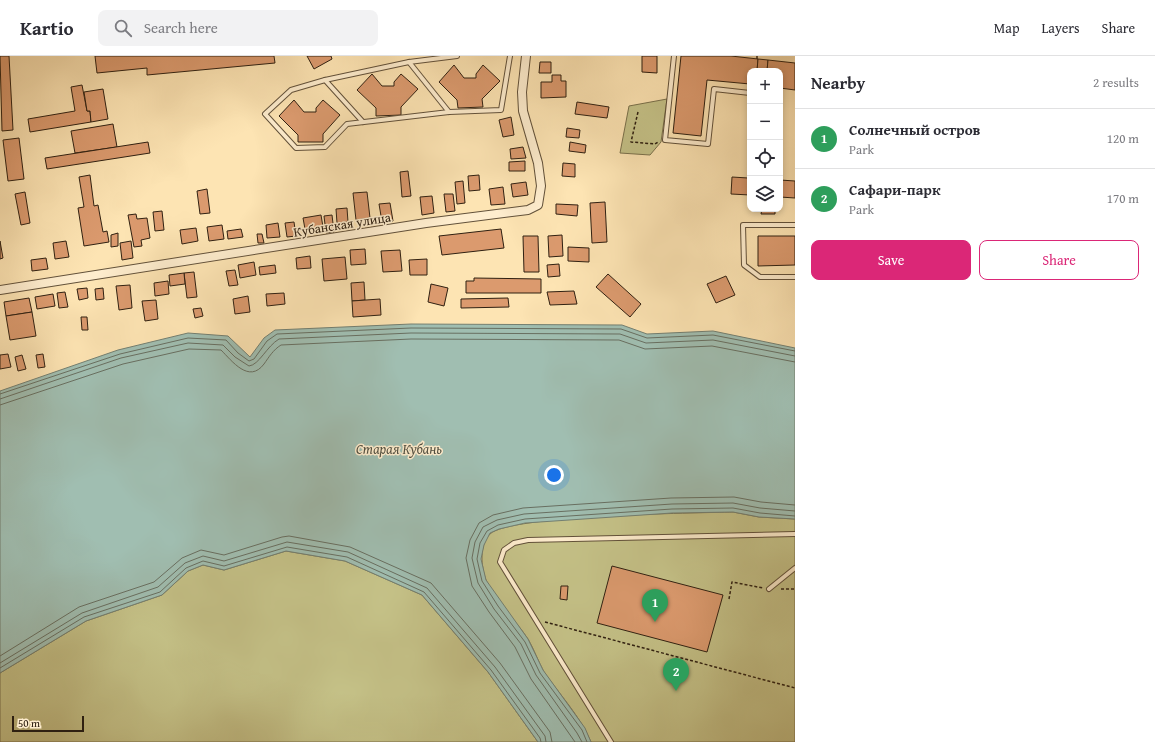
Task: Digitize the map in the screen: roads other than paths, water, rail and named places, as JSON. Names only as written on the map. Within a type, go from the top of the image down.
[{"type":"street","name":"Кубанская улица","points":[[0,290],[426,223],[528,210],[538,205],[542,186],[538,163],[523,110],[522,92],[526,56]]},
{"type":"lane","points":[[457,56],[409,62],[325,80],[291,90],[265,114],[296,148],[325,147],[347,124],[449,112],[501,110],[510,56]]},
{"type":"lane","points":[[674,56],[665,140],[708,144],[714,89],[747,93]]},
{"type":"lane","points":[[409,62],[449,112]]},
{"type":"lane","points":[[325,80],[363,122]]},
{"type":"lane","points":[[795,225],[743,225],[744,265],[760,277],[795,277]]},
{"type":"lane","points":[[611,742],[500,562],[504,550],[514,543],[528,540],[795,534]]},
{"type":"lane","points":[[770,589],[795,568]]},
{"type":"water","name":"Старая Кубань","points":[[411,324],[622,325],[647,334],[713,331],[795,348],[795,519],[759,517],[733,512],[672,513],[525,523],[499,529],[490,533],[484,545],[481,559],[486,580],[528,639],[543,670],[585,728],[591,742],[538,742],[488,672],[422,595],[345,561],[286,551],[224,570],[203,565],[188,571],[162,595],[86,621],[0,673],[0,391],[118,350],[188,333],[228,336],[250,357],[264,338],[275,330]]},
{"type":"place","name":"Солнечный остров","points":[[655,622]]},
{"type":"place","name":"Сафари-парк","points":[[676,691]]}]
